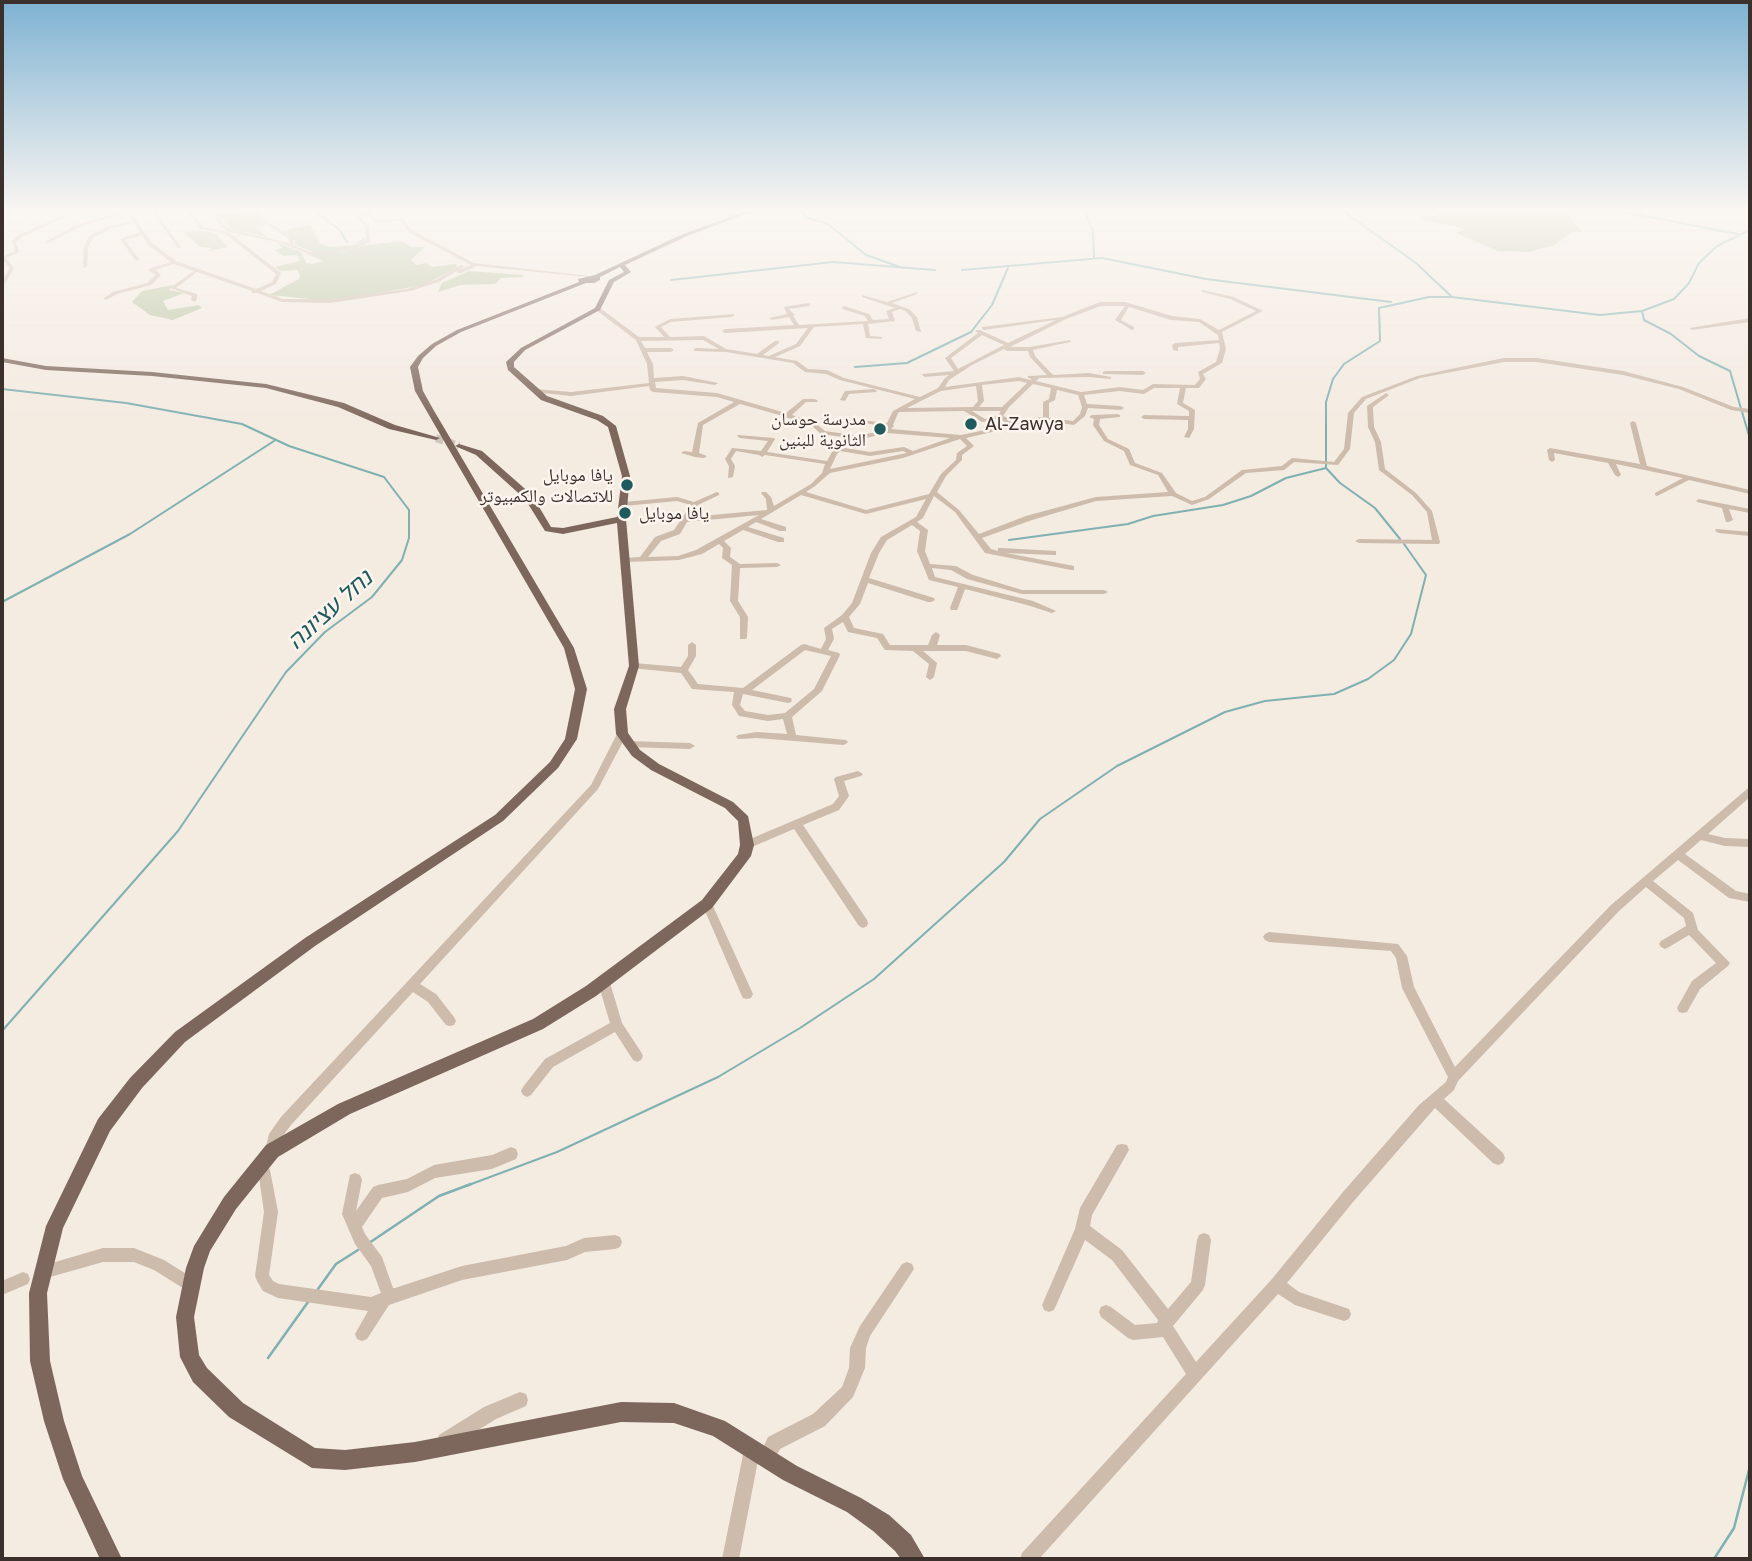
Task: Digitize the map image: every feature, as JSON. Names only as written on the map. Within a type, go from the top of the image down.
[{"type":"main road","points":[[111,1559],[73,1479],[54,1421],[40,1361],[38,1293],[55,1226],[104,1125],[136,1083],[180,1037],[310,942],[499,818],[554,765],[571,739],[581,689],[569,648],[419,391],[414,367],[420,357],[434,345],[459,331],[577,282]]},
{"type":"main road","points":[[611,282],[598,309],[513,358],[510,362],[511,368],[544,398],[600,418],[612,426],[625,468],[622,512],[635,559],[634,666],[620,709],[625,739],[655,767],[729,805],[744,819],[747,845],[744,856],[707,904],[604,983],[538,1024],[344,1110],[272,1151],[259,1164],[211,1230],[195,1268],[185,1317],[190,1357],[200,1375],[236,1410],[312,1458],[345,1460],[436,1447],[621,1412],[674,1413],[718,1428],[790,1473],[854,1505],[881,1523],[903,1543],[914,1559]]},
{"type":"main road","points":[[2,360],[46,368],[166,375],[266,386],[341,405],[392,427],[436,438]]},
{"type":"main road","points":[[459,446],[479,453],[529,497],[548,529],[563,531],[622,512]]},
{"type":"street","points":[[106,299],[115,293],[151,282]]},
{"type":"street","points":[[181,282],[172,288],[195,295],[194,300]]},
{"type":"street","points":[[224,282],[287,302],[330,302],[409,291],[436,282]]},
{"type":"street","points":[[252,292],[275,282]]},
{"type":"street","points":[[252,292],[298,301],[361,298],[434,282]]},
{"type":"street","points":[[1204,291],[1260,311],[1219,332]]},
{"type":"street","points":[[888,303],[915,293]]},
{"type":"street","points":[[864,296],[912,314],[919,331]]},
{"type":"street","points":[[635,559],[679,558],[721,542],[800,493],[825,472],[839,449],[857,438],[890,426],[900,410],[940,389],[957,372],[1064,318],[1100,304],[1128,305],[1171,318],[1200,321],[1219,332],[1222,341],[1219,363],[1200,373],[1200,385],[1182,388],[1149,387],[1144,392],[1120,388],[1082,390],[1054,388],[1021,379]]},
{"type":"street","points":[[796,325],[788,307],[807,305]]},
{"type":"street","points":[[1128,305],[1118,320],[1132,328]]},
{"type":"street","points":[[844,308],[866,315],[869,323],[867,337],[880,338]]},
{"type":"street","points":[[725,331],[893,320],[889,312],[900,308]]},
{"type":"street","points":[[598,309],[638,339],[655,391],[701,392],[811,424],[824,433],[857,438]]},
{"type":"street","points":[[668,338],[658,327],[670,320],[732,315]]},
{"type":"street","points":[[772,318],[792,315]]},
{"type":"street","points":[[957,372],[948,358],[980,330],[1064,318]]},
{"type":"street","points":[[1692,328],[1750,320]]},
{"type":"street","points":[[770,356],[798,345],[812,326]]},
{"type":"street","points":[[980,330],[1006,348],[1030,349],[1068,341]]},
{"type":"street","points":[[638,339],[704,338],[724,351]]},
{"type":"street","points":[[1176,350],[1175,345],[1222,341]]},
{"type":"street","points":[[759,355],[778,342]]},
{"type":"street","points":[[1030,349],[1032,356],[1048,375]]},
{"type":"street","points":[[643,350],[671,350]]},
{"type":"street","points":[[696,350],[770,356],[799,362],[807,371],[827,372],[921,399]]},
{"type":"street","points":[[717,360],[724,351]]},
{"type":"street","points":[[1085,406],[1120,412],[1102,414],[1097,418],[1096,425],[1106,440],[1127,450],[1129,461],[1136,467],[1160,474],[1173,494],[1186,502],[1207,498],[1244,471],[1284,468],[1292,460],[1336,464],[1347,449],[1351,413],[1364,398],[1419,376],[1517,359],[1634,375],[1692,392],[1733,409],[1750,411]]},
{"type":"street","points":[[940,389],[1093,371],[1118,376],[1146,375],[1149,387]]},
{"type":"street","points":[[1093,371],[1109,378]]},
{"type":"street","points":[[925,375],[957,372]]},
{"type":"street","points":[[1001,417],[1004,409],[1032,380],[1048,375]]},
{"type":"street","points":[[534,391],[571,394],[688,379],[715,383]]},
{"type":"street","points":[[900,410],[967,411],[981,401],[979,384]]},
{"type":"street","points":[[843,400],[847,392],[874,391],[877,388]]},
{"type":"street","points":[[1046,419],[1046,402],[1052,400],[1054,388]]},
{"type":"street","points":[[1182,388],[1180,404],[1192,410],[1187,437]]},
{"type":"street","points":[[967,411],[984,421],[1001,417],[1010,422],[1046,419],[1074,423],[1083,415],[1085,406],[1082,390]]},
{"type":"street","points":[[1359,541],[1436,542],[1430,512],[1414,494],[1382,470],[1378,442],[1371,426],[1370,406],[1390,393],[1389,390]]},
{"type":"street","points":[[786,417],[805,400],[815,401]]},
{"type":"street","points":[[695,455],[700,424],[738,402]]},
{"type":"street","points":[[976,407],[1004,409]]},
{"type":"street","points":[[1083,415],[1097,418]]},
{"type":"street","points":[[1144,418],[1192,418]]},
{"type":"street","points":[[824,651],[830,639],[828,628],[845,617],[861,597],[876,553],[884,539],[913,523],[943,475],[959,460],[959,454],[971,446],[961,437],[890,426],[866,419]]},
{"type":"street","points":[[983,431],[984,421]]},
{"type":"street","points":[[825,472],[912,453],[961,437],[1007,427],[1010,422]]},
{"type":"street","points":[[1633,423],[1644,467]]},
{"type":"street","points":[[740,436],[772,439],[762,455]]},
{"type":"street","points":[[730,477],[732,466],[728,459],[734,449],[829,463]]},
{"type":"street","points":[[839,449],[872,454],[904,449],[912,453]]},
{"type":"street","points":[[1552,460],[1550,450],[1644,467],[1750,492]]},
{"type":"street","points":[[684,453],[704,456]]},
{"type":"street","points":[[1611,461],[1618,475]]},
{"type":"street","points":[[1657,494],[1686,479]]},
{"type":"street","points":[[764,493],[769,498],[771,511]]},
{"type":"street","points":[[800,493],[866,512],[933,494]]},
{"type":"street","points":[[635,559],[658,539],[677,532],[695,504],[718,494]]},
{"type":"street","points":[[933,494],[957,511],[987,549],[1005,556],[1071,568]]},
{"type":"street","points":[[978,537],[1028,518],[1096,499],[1173,494]]},
{"type":"street","points":[[622,512],[677,499],[695,504]]},
{"type":"street","points":[[1699,501],[1750,511]]},
{"type":"street","points":[[1725,506],[1729,520]]},
{"type":"street","points":[[685,520],[771,511]]},
{"type":"street","points":[[756,520],[783,529]]},
{"type":"street","points":[[913,523],[924,530],[921,551],[930,566],[932,578],[1052,611]]},
{"type":"street","points":[[744,528],[781,540]]},
{"type":"street","points":[[1718,531],[1750,534]]},
{"type":"street","points":[[721,542],[727,547],[726,558],[736,566],[776,565]]},
{"type":"street","points":[[987,549],[1053,553]]},
{"type":"street","points":[[736,566],[734,601],[744,617],[743,637]]},
{"type":"street","points":[[930,566],[953,568],[970,577],[1022,592],[1104,593]]},
{"type":"street","points":[[867,580],[931,600]]},
{"type":"street","points":[[954,608],[962,586]]},
{"type":"street","points":[[845,617],[851,630],[880,636],[888,648],[972,649],[997,656]]},
{"type":"street","points":[[932,647],[936,635]]},
{"type":"street","points":[[684,670],[692,656],[692,645]]},
{"type":"street","points":[[913,647],[933,663],[930,677]]},
{"type":"street","points":[[801,649],[824,651],[836,657],[821,687],[787,716],[768,718],[742,714],[736,705],[742,691],[753,688],[763,676],[801,649]]},
{"type":"street","points":[[634,666],[684,670]]},
{"type":"street","points":[[684,670],[695,687],[742,691],[788,700]]},
{"type":"street","points":[[787,716],[792,738]]},
{"type":"street","points":[[741,737],[843,742]]},
{"type":"street","points":[[272,1151],[273,1140],[286,1121],[595,787],[625,739],[690,746]]},
{"type":"street","points":[[747,845],[839,805],[844,796],[839,779],[858,774]]},
{"type":"street","points":[[1028,1559],[1277,1284],[1348,1196],[1454,1077],[1615,908],[1648,883],[1750,792]]},
{"type":"street","points":[[797,825],[863,923]]},
{"type":"street","points":[[1702,836],[1725,842],[1750,843]]},
{"type":"street","points":[[1678,855],[1733,895],[1750,898]]},
{"type":"street","points":[[1648,883],[1689,916],[1691,928],[1724,963],[1696,985],[1683,1008]]},
{"type":"street","points":[[707,904],[747,995]]},
{"type":"street","points":[[1665,944],[1691,928]]},
{"type":"street","points":[[1269,937],[1394,947],[1401,956],[1408,988],[1454,1077]]},
{"type":"street","points":[[604,983],[617,1025],[637,1056]]},
{"type":"street","points":[[411,985],[432,998],[450,1021]]},
{"type":"street","points":[[527,1091],[549,1063],[617,1025]]},
{"type":"street","points":[[1436,1100],[1498,1158]]},
{"type":"street","points":[[1049,1305],[1082,1229],[1085,1213],[1122,1150]]},
{"type":"street","points":[[355,1225],[379,1192],[408,1185],[434,1172],[492,1162],[511,1154]]},
{"type":"street","points":[[259,1164],[265,1175],[271,1212],[262,1276],[268,1286],[278,1292],[341,1301],[389,1299],[462,1273],[567,1253],[584,1245],[615,1242]]},
{"type":"street","points":[[355,1180],[349,1214],[360,1239],[377,1262],[389,1299],[362,1334]]},
{"type":"street","points":[[1082,1229],[1117,1255],[1167,1325],[1194,1373]]},
{"type":"street","points":[[1106,1312],[1133,1333],[1167,1325],[1198,1285],[1204,1240]]},
{"type":"street","points":[[50,1270],[103,1255],[134,1255],[159,1265],[191,1285]]},
{"type":"street","points":[[730,1559],[759,1453],[819,1420],[848,1392],[857,1368],[858,1348],[865,1331],[907,1269]]},
{"type":"street","points":[[2,1288],[23,1279]]},
{"type":"street","points":[[1277,1284],[1295,1298],[1344,1314]]},
{"type":"street","points":[[436,1447],[490,1413],[520,1400]]},
{"type":"green space","points":[[294,282],[430,282],[362,296],[321,300],[269,295]]},
{"type":"green space","points":[[497,282],[460,285],[438,292],[442,283]]},
{"type":"green space","points":[[173,285],[169,290],[184,293],[163,301],[168,310],[199,305],[202,308],[173,320],[150,315],[132,302],[142,291]]},
{"type":"waterway","points":[[855,367],[907,363],[971,332],[992,305],[1002,282]]},
{"type":"waterway","points":[[1229,282],[1391,302]]},
{"type":"waterway","points":[[1436,282],[1452,297]]},
{"type":"waterway","points":[[1642,311],[1674,299],[1690,282]]},
{"type":"waterway","points":[[1326,468],[1326,402],[1333,379],[1344,364],[1380,341],[1379,308],[1429,297],[1452,297]]},
{"type":"waterway","points":[[1452,297],[1600,315],[1642,311]]},
{"type":"waterway","points":[[1642,311],[1644,320],[1671,334],[1699,356],[1730,371],[1750,439]]},
{"type":"waterway","name":"נחל עציונה","points":[[2,389],[126,403],[242,424],[289,446],[384,477],[409,510],[409,538],[402,560],[372,597],[325,632],[286,672],[178,831],[2,1031]]},
{"type":"waterway","points":[[2,602],[130,534],[274,441]]},
{"type":"waterway","points":[[1009,540],[1128,524],[1153,516],[1223,505],[1251,496],[1286,478],[1326,468]]},
{"type":"waterway","points":[[1326,468],[1340,483],[1375,508],[1400,539]]},
{"type":"waterway","points":[[466,1186],[557,1152],[718,1077],[800,1028],[874,979],[1004,862],[1040,819],[1117,766],[1225,712],[1265,701],[1334,694],[1368,679],[1394,660],[1411,634],[1426,575],[1404,544]]},
{"type":"waterway","points":[[369,1243],[439,1196],[471,1184]]},
{"type":"waterway","points":[[318,1289],[336,1264],[358,1250]]},
{"type":"waterway","points":[[268,1358],[308,1302]]},
{"type":"waterway","points":[[1714,1559],[1734,1528],[1750,1466]]},
{"type":"tunnel","points":[[436,438],[459,446]]},
{"type":"place","name":"Al-Zawya","points":[[971,424]]},
{"type":"place","name":"مدرسة حوسان الثانوية للبنين","points":[[880,429]]},
{"type":"place","name":"يافا موبايل للاتصالات والكمبيوتر","points":[[627,485]]},
{"type":"place","name":"يافا موبايل","points":[[625,513]]}]
